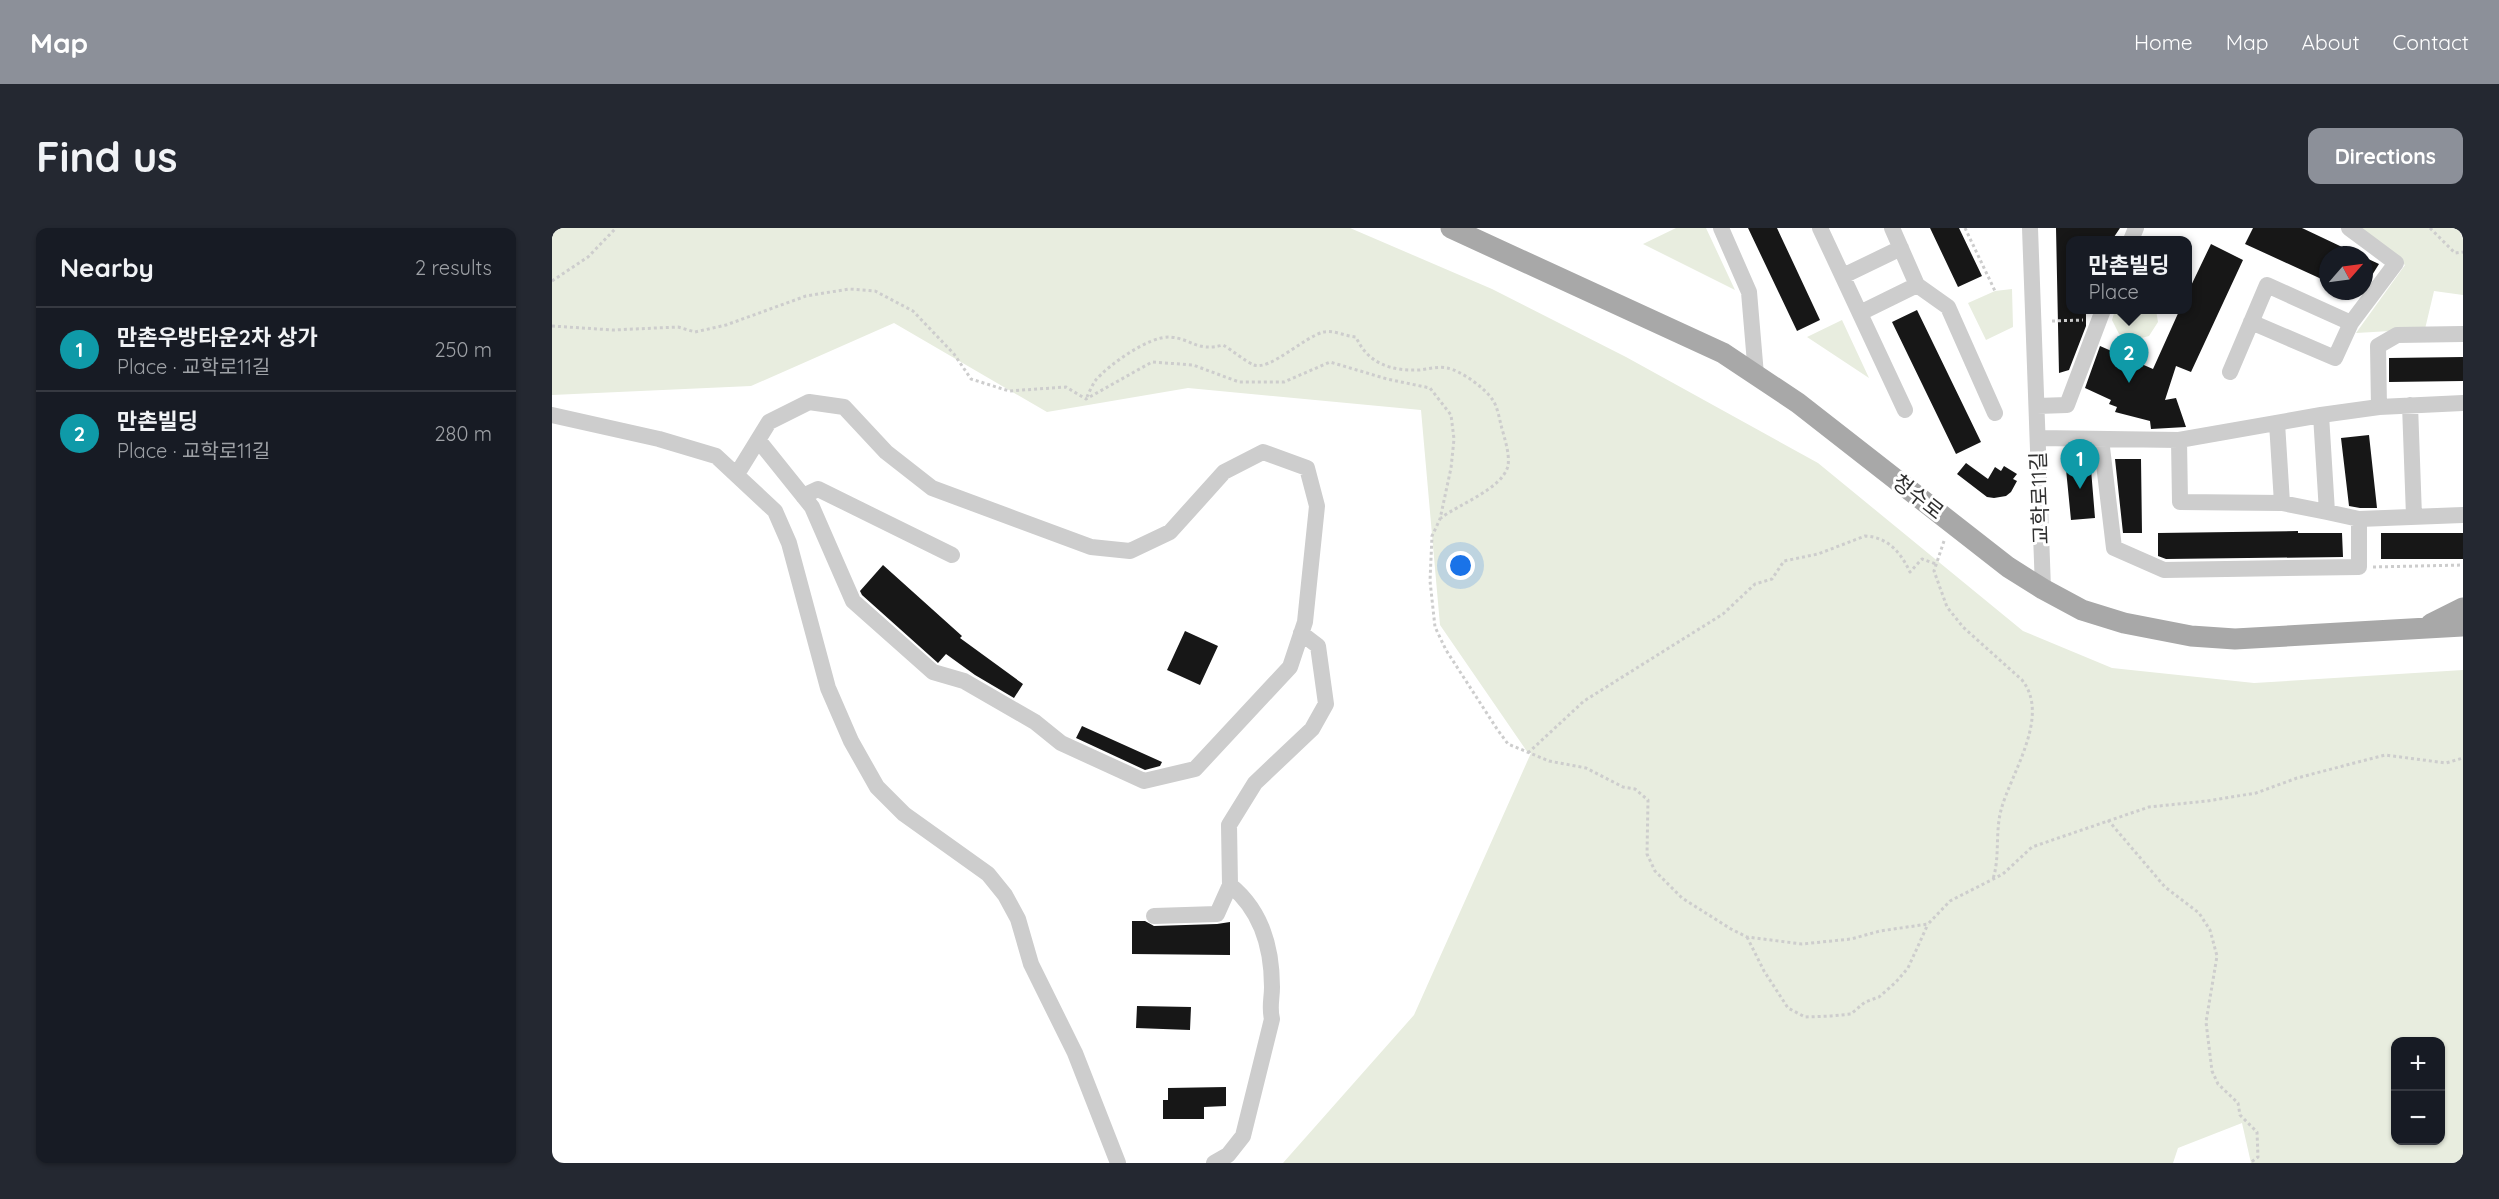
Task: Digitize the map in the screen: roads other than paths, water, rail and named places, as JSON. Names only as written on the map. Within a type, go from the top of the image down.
[{"type":"main road","name":"청수로","points":[[1451,228],[1723,353],[1798,404],[2008,567],[2082,610],[2113,620],[2191,636],[2235,639],[2463,626]]},
{"type":"main road","name":"청수로","points":[[2421,629],[2463,608]]},
{"type":"main road","points":[[2421,629],[2463,641]]},
{"type":"street","points":[[1721,228],[1749,292],[1756,375]]},
{"type":"street","points":[[1820,228],[1905,410]]},
{"type":"street","points":[[1892,228],[1917,285],[1948,307],[1995,413]]},
{"type":"street","name":"교학로11길","points":[[2030,228],[2043,589]]},
{"type":"street","points":[[2251,322],[2335,358],[2351,323],[2396,263],[2349,228]]},
{"type":"street","points":[[1843,276],[1901,248]]},
{"type":"street","points":[[1860,313],[1917,285]]},
{"type":"street","points":[[2230,372],[2267,285],[2351,323]]},
{"type":"street","points":[[2037,406],[2067,405],[2101,314]]},
{"type":"street","points":[[2379,407],[2378,346],[2397,335],[2463,334]]},
{"type":"street","points":[[737,474],[769,422],[809,402],[844,406],[886,452],[932,488],[1091,547],[1130,551],[1170,532],[1224,472],[1263,452],[1307,468],[1317,506],[1305,622],[1290,667],[1196,769],[1144,781],[1061,743],[1035,722],[964,681],[933,672],[853,601],[812,507],[759,441]]},
{"type":"street","points":[[2038,438],[2179,440],[2379,407],[2463,403]]},
{"type":"street","points":[[2410,405],[2414,516]]},
{"type":"street","points":[[552,415],[659,439],[716,456],[775,511],[789,543],[828,688],[851,741],[877,787],[904,814],[988,874],[1005,895],[1018,919],[1031,964],[1075,1053],[1118,1163]]},
{"type":"street","points":[[2321,415],[2327,512]]},
{"type":"street","points":[[2277,423],[2282,503]]},
{"type":"street","points":[[2101,439],[2114,548],[2164,570],[2359,567],[2359,519]]},
{"type":"street","points":[[2179,440],[2180,501],[2282,503],[2359,519],[2463,515]]},
{"type":"street","points":[[803,496],[818,489],[952,555]]},
{"type":"street","points":[[1154,916],[1217,914],[1230,885],[1229,825],[1255,783],[1312,729],[1326,704],[1318,645],[1301,633]]},
{"type":"street","points":[[1214,1163],[1228,1155],[1243,1136],[1272,1019],[1269,1007],[1272,988],[1267,938],[1244,896],[1230,885]]},
{"type":"place","name":"만촌빌딩","points":[[2129,383]]},
{"type":"place","name":"만촌우방타운2차 상가","points":[[2080,489]]}]
